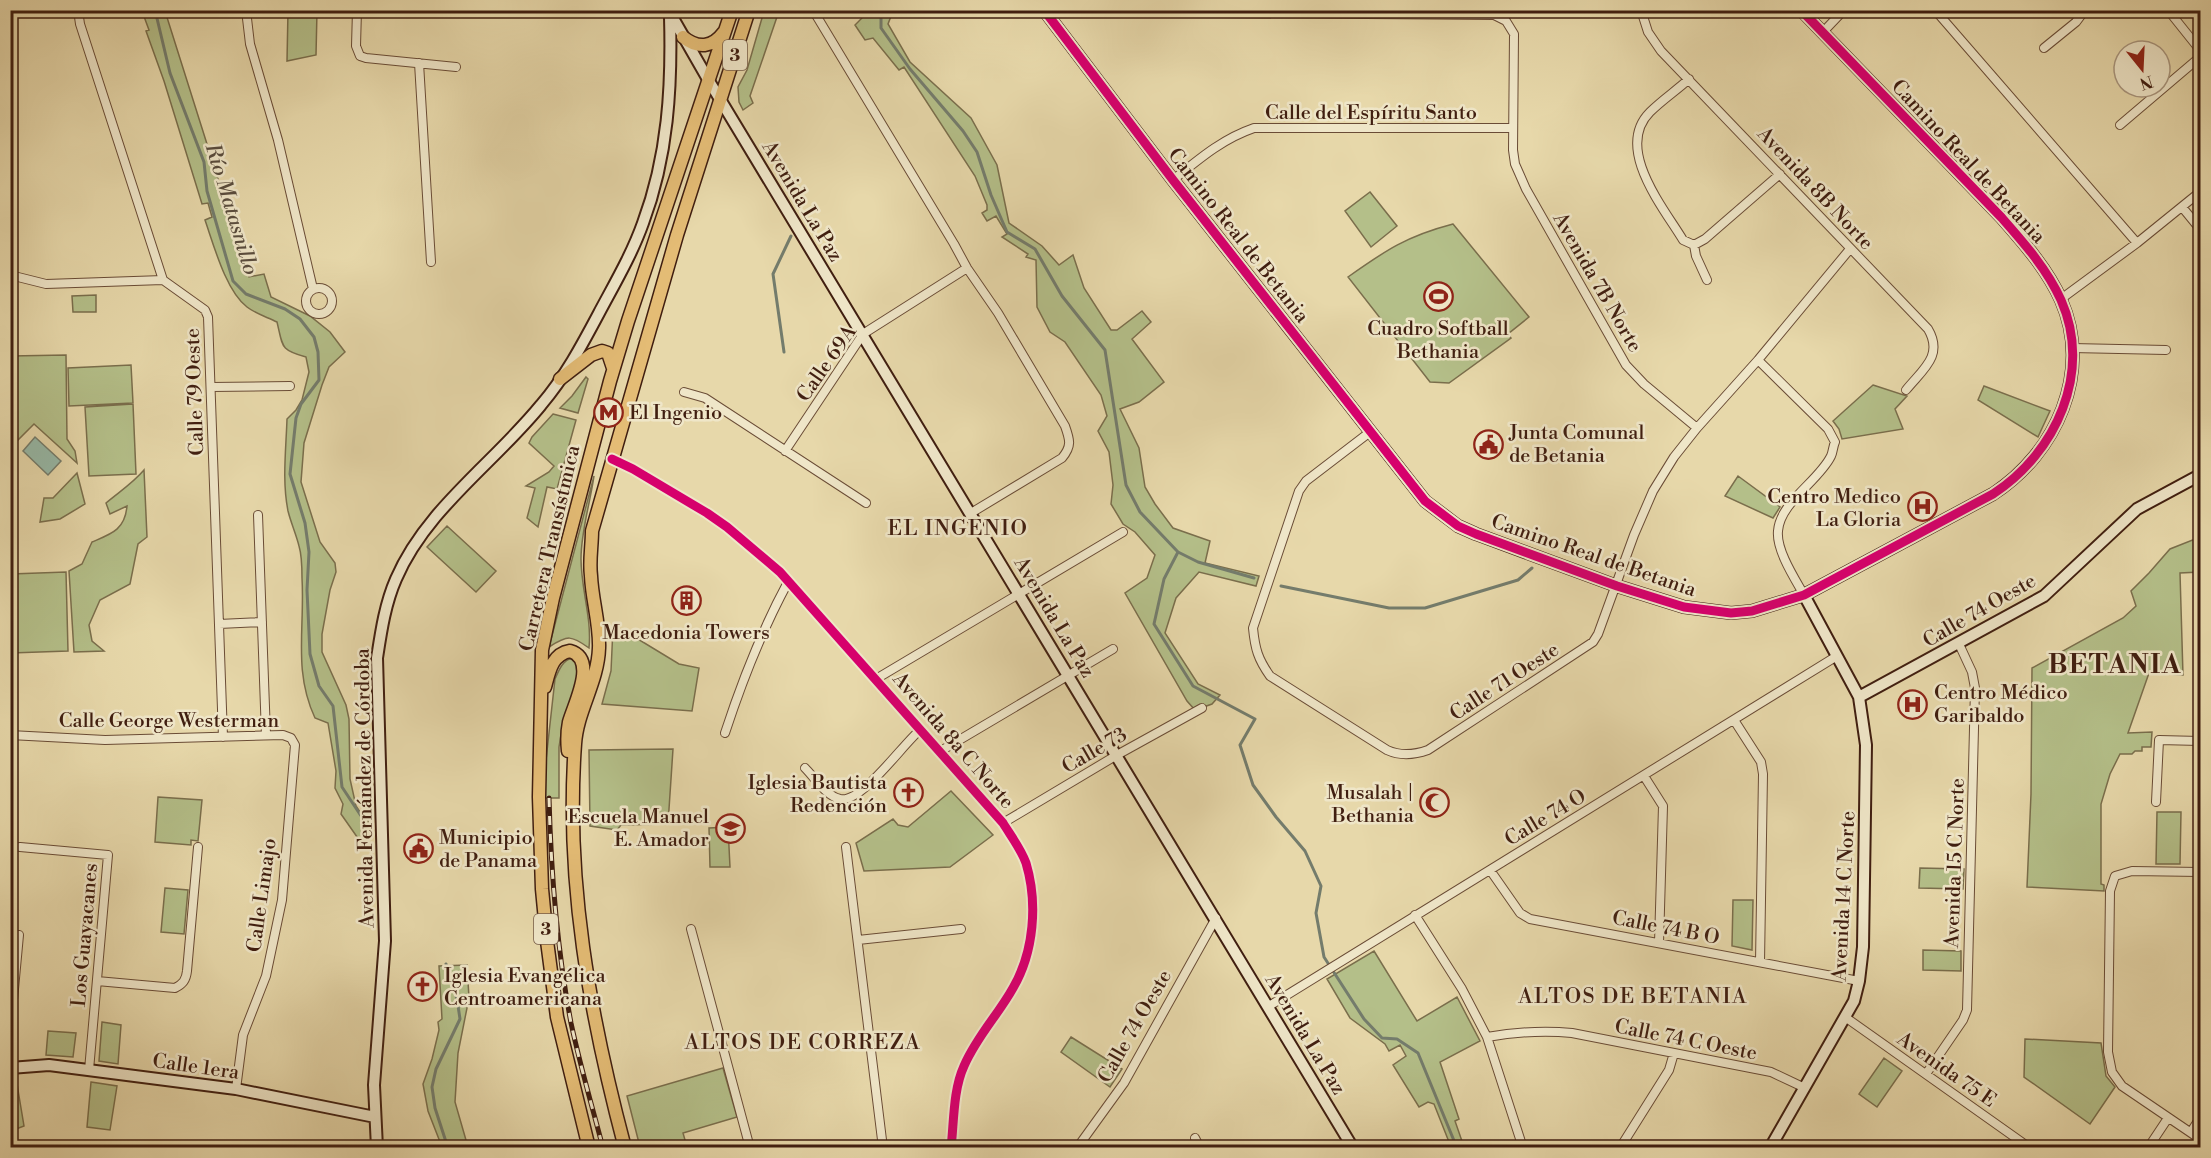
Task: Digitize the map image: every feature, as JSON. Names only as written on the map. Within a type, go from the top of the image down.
[{"type":"main road","name":"Carretera Transístmica","points":[[590,1148],[573,1088],[557,1017],[548,954],[542,889],[539,797],[542,650],[553,598],[628,321],[732,10]]},
{"type":"main road","name":"Carretera Transístmica","points":[[625,1148],[588,986],[573,839],[574,742],[582,708],[596,670],[599,649],[598,620],[590,576],[592,531],[677,235],[749,10]]},
{"type":"main road","name":"Camino Real de Betania","points":[[1044,10],[1173,180],[1425,501],[1458,526],[1617,586],[1684,607],[1731,613],[1752,611],[1804,595],[2013,482],[2050,438],[2065,406],[2070,384],[2072,348],[2067,317],[2061,299],[2032,252],[1801,10]]},
{"type":"main road","name":"Avenida La Paz","points":[[670,12],[709,81],[1118,755],[1353,1148]]},
{"type":"main road","name":"Avenida Fernández de Córdoba","points":[[377,1148],[374,1084],[385,941],[377,658],[383,620],[395,580],[409,552],[452,498],[517,434],[543,404],[575,357],[623,268],[643,224],[662,157],[669,113],[672,66],[670,12]]},
{"type":"main road","points":[[683,37],[695,45],[706,46],[716,41],[726,29]]},
{"type":"main road","points":[[560,379],[591,355],[602,351],[608,354],[614,369]]},
{"type":"main road","name":"Calle 74 Oeste","points":[[1859,697],[2044,596],[2137,509],[2200,475]]},
{"type":"main road","points":[[1804,595],[1859,697]]},
{"type":"main road","points":[[540,706],[554,661],[564,652],[570,651],[577,654],[583,662],[584,674],[569,723],[567,739],[573,792]]},
{"type":"main road","name":"Avenida 14 C Norte","points":[[1770,1148],[1854,1001],[1859,981],[1863,947],[1867,771],[1866,745],[1859,697]]},
{"type":"main road","name":"Calle 1era","points":[[10,1068],[49,1065],[236,1089],[375,1117]]},
{"type":"street","points":[[10,275],[46,284],[163,280],[80,24],[78,10]]},
{"type":"street","points":[[246,10],[250,44],[278,140],[313,289]]},
{"type":"street","points":[[357,10],[356,46],[360,56],[456,67]]},
{"type":"street","points":[[813,10],[967,268],[998,313],[1065,426],[1070,440],[1069,450],[1062,458],[971,513]]},
{"type":"street","name":"Avenida 7B Norte","points":[[1207,10],[1219,14],[1494,15],[1506,21],[1514,34],[1512,150],[1515,164],[1526,189],[1626,365],[1644,384],[1697,428]]},
{"type":"street","name":"Avenida 8B Norte","points":[[1641,10],[1652,40],[1932,336],[1935,350],[1932,358],[1906,390]]},
{"type":"street","points":[[1822,33],[1844,10]]},
{"type":"street","points":[[1935,10],[2137,243]]},
{"type":"street","points":[[2044,48],[2076,22],[2085,10]]},
{"type":"street","points":[[2168,10],[2200,50]]},
{"type":"street","points":[[2121,125],[2200,57]]},
{"type":"street","points":[[419,63],[431,262]]},
{"type":"street","points":[[1689,79],[1649,113],[1640,127],[1637,142],[1642,171],[1683,240],[1695,244],[1705,239],[1780,174]]},
{"type":"street","name":"Calle del Espíritu Santo","points":[[1173,180],[1214,147],[1233,135],[1254,128],[1513,128]]},
{"type":"street","points":[[2061,299],[2137,243],[2200,192]]},
{"type":"street","points":[[2182,207],[2200,229]]},
{"type":"street","points":[[1695,244],[1696,256],[1707,280]]},
{"type":"street","name":"Calle 71 Oeste","points":[[1370,432],[1306,481],[1299,491],[1254,628],[1254,635],[1258,659],[1270,676],[1387,750],[1395,754],[1412,754],[1428,750],[1593,642],[1653,491],[1674,457],[1850,249]]},
{"type":"street","name":"Calle 69A","points":[[785,451],[863,334],[967,268]]},
{"type":"street","name":"Calle 79 Oeste","points":[[163,280],[205,310],[208,317],[223,737]]},
{"type":"street","points":[[2072,348],[2166,350]]},
{"type":"street","points":[[1758,360],[1828,429],[1835,442],[1831,456],[1796,497],[1784,515],[1778,531],[1781,551],[1804,595]]},
{"type":"street","points":[[211,387],[290,386]]},
{"type":"street","points":[[684,392],[705,398],[866,503]]},
{"type":"street","name":"Avenida 8a C Norte","points":[[612,459],[707,513],[727,527],[788,582],[1003,823],[1025,861],[1030,883],[1032,929],[1021,972],[1013,990],[990,1021],[962,1068],[951,1148]]},
{"type":"street","points":[[258,515],[266,735]]},
{"type":"street","points":[[876,680],[1124,532]]},
{"type":"street","points":[[725,733],[738,693],[788,582]]},
{"type":"street","points":[[219,624],[262,622]]},
{"type":"street","name":"Avenida 15 C Norte","points":[[1926,1074],[1963,1020],[1967,1010],[1975,688],[1972,672],[1959,644]]},
{"type":"street","points":[[939,752],[1113,649]]},
{"type":"street","name":"Calle 74 O","points":[[1269,1006],[1335,963],[1837,656]]},
{"type":"street","name":"Calle 73","points":[[1003,823],[1202,708]]},
{"type":"street","points":[[1734,720],[1761,762],[1763,774],[1760,962]]},
{"type":"street","points":[[805,768],[832,796],[842,800],[855,796],[865,789],[920,730]]},
{"type":"street","name":"Calle George Westerman","points":[[10,735],[105,740],[266,735],[283,735],[291,738]]},
{"type":"street","name":"Calle Limajo","points":[[236,1089],[243,1035],[266,976],[282,900],[295,745],[291,738]]},
{"type":"street","points":[[2156,802],[2159,740],[2200,741]]},
{"type":"street","points":[[1644,776],[1663,806],[1659,942]]},
{"type":"street","name":"Los Guayacanes","points":[[20,847],[108,855],[89,1070]]},
{"type":"street","points":[[97,981],[175,988],[182,985],[187,971],[198,847]]},
{"type":"street","points":[[846,847],[883,1148]]},
{"type":"street","name":"Calle 74 B O","points":[[1490,870],[1520,913],[1530,919],[1859,981]]},
{"type":"street","points":[[2200,872],[2123,872],[2115,876],[2110,891],[2108,1052],[2112,1072],[2122,1086],[2200,1139]]},
{"type":"street","points":[[1415,915],[1462,989],[1487,1037],[1523,1148]]},
{"type":"street","name":"Calle 74 Oeste","points":[[1077,1148],[1124,1083],[1216,918]]},
{"type":"street","points":[[691,929],[750,1148]]},
{"type":"street","points":[[858,940],[961,929]]},
{"type":"street","points":[[10,1032],[19,935]]},
{"type":"street","name":"Avenida 75 E","points":[[1845,1017],[2030,1148]]},
{"type":"street","name":"Calle 74 C Oeste","points":[[1487,1037],[1545,1030],[1572,1033],[1771,1072],[1805,1088]]},
{"type":"street","points":[[1620,1148],[1669,1070],[1674,1053]]},
{"type":"street","points":[[2148,1148],[2168,1118]]},
{"type":"street","points":[[2191,1132],[2200,1118]]},
{"type":"street","points":[[1195,1138],[1200,1148]]},
{"type":"green space","points":[[142,11],[165,11],[249,277],[264,274],[271,297],[310,316],[330,332],[345,352],[329,367],[322,385],[304,443],[301,482],[320,542],[335,563],[336,572],[330,590],[322,634],[322,652],[346,705],[349,719],[350,779],[356,806],[362,815],[368,816],[368,845],[362,844],[341,814],[343,804],[335,788],[336,771],[328,723],[315,718],[304,683],[301,649],[303,596],[301,558],[288,511],[285,477],[287,419],[302,400],[309,372],[306,357],[287,349],[282,342],[277,322],[247,307],[227,279],[205,220],[212,217],[208,203],[202,204],[146,31],[149,30]]},
{"type":"green space","points":[[288,11],[317,11],[316,55],[287,61]]},
{"type":"green space","points":[[764,11],[779,11],[750,96],[753,103],[743,110],[739,102],[738,87],[747,70]]},
{"type":"green space","points":[[859,11],[893,11],[888,24],[910,62],[971,118],[997,165],[1009,223],[1042,246],[1059,265],[1073,255],[1084,288],[1111,330],[1117,330],[1142,311],[1151,322],[1132,339],[1164,382],[1139,402],[1120,409],[1139,448],[1145,487],[1173,528],[1210,541],[1205,563],[1259,576],[1256,586],[1199,572],[1176,598],[1165,633],[1198,684],[1220,695],[1212,704],[1195,710],[1187,701],[1125,593],[1147,578],[1155,555],[1135,532],[1123,524],[1111,504],[1113,485],[1109,452],[1098,431],[1107,416],[1101,395],[1065,342],[1050,332],[1037,307],[1036,260],[1026,257],[1028,254],[1002,237],[1007,234],[996,216],[987,221],[982,213],[987,210],[987,205],[975,176],[904,67],[899,70],[873,38],[865,40],[855,25],[863,17]]},
{"type":"green space","points":[[1370,192],[1397,226],[1371,247],[1345,211]]},
{"type":"green space","name":"Cuadro Softball Bethania","points":[[1453,224],[1529,317],[1508,334],[1511,338],[1449,383],[1430,382],[1348,277],[1398,245]]},
{"type":"green space","points":[[96,295],[96,312],[73,312],[72,296]]},
{"type":"green space","points":[[66,355],[67,439],[75,451],[77,463],[34,424],[15,443],[11,444],[11,356]]},
{"type":"green space","points":[[131,365],[133,403],[69,406],[68,368]]},
{"type":"green space","points":[[586,377],[588,379],[578,413],[560,408],[572,396]]},
{"type":"green space","points":[[1873,385],[1907,396],[1895,409],[1903,429],[1842,439],[1833,421]]},
{"type":"green space","points":[[1984,386],[2050,411],[2038,437],[1978,400]]},
{"type":"green space","points":[[133,404],[136,474],[89,476],[85,407]]},
{"type":"green space","points":[[553,414],[576,420],[557,489],[547,487],[538,527],[527,518],[535,488],[526,486],[549,472],[554,466],[529,443]]},
{"type":"green space","points":[[144,470],[147,537],[138,544],[130,584],[100,600],[89,625],[92,641],[104,651],[74,652],[69,571],[82,564],[92,542],[120,526],[127,506],[110,514],[106,503]]},
{"type":"green space","points":[[77,473],[85,504],[60,519],[40,522],[44,498],[53,498]]},
{"type":"green space","points":[[594,476],[581,549],[590,637],[589,648],[569,638],[549,647]]},
{"type":"green space","points":[[1738,476],[1780,507],[1773,518],[1725,496]]},
{"type":"green space","points":[[447,526],[496,571],[476,592],[427,547]]},
{"type":"green space","points":[[2200,537],[2200,572],[2180,573],[2183,675],[2149,673],[2128,733],[2152,732],[2151,747],[2142,747],[2142,751],[2135,751],[2132,754],[2120,754],[2110,774],[2101,804],[2101,884],[2104,885],[2104,891],[2027,887],[2031,794],[2032,668],[2123,618],[2136,606],[2131,591],[2170,549]]},
{"type":"green space","points":[[66,572],[68,651],[11,653],[11,574]]},
{"type":"green space","points":[[613,628],[628,633],[679,664],[699,668],[692,711],[602,704],[611,671]]},
{"type":"green space","points":[[572,658],[576,660],[580,670],[562,728],[559,747],[559,798],[545,798],[545,769],[555,679],[563,664]]},
{"type":"green space","points":[[673,749],[668,824],[621,825],[617,830],[590,826],[589,750]]},
{"type":"green space","points":[[951,791],[993,835],[950,867],[864,871],[856,843],[893,819],[898,825],[908,827]]},
{"type":"green space","points":[[158,797],[202,800],[198,841],[191,840],[191,845],[155,842]]},
{"type":"green space","points":[[2157,812],[2181,812],[2180,864],[2156,864]]},
{"type":"green space","points":[[728,827],[730,867],[710,867],[709,828]]},
{"type":"green space","points":[[1920,868],[1964,869],[1963,889],[1919,888]]},
{"type":"green space","points":[[165,888],[188,890],[184,934],[161,932]]},
{"type":"green space","points":[[1733,900],[1753,900],[1752,950],[1732,946]]},
{"type":"green space","points":[[1923,950],[1961,951],[1961,971],[1923,970]]},
{"type":"green space","points":[[1374,951],[1417,1021],[1457,997],[1480,1041],[1440,1062],[1459,1119],[1455,1121],[1464,1147],[1451,1147],[1434,1104],[1428,1102],[1419,1107],[1393,1065],[1406,1056],[1400,1045],[1389,1051],[1385,1044],[1350,1018],[1327,979]]},
{"type":"green space","points":[[467,965],[469,998],[458,1053],[455,1102],[468,1147],[442,1147],[428,1111],[423,1084],[432,1059],[439,1030],[438,1022],[442,1019],[439,966]]},
{"type":"green space","points":[[102,1022],[121,1025],[118,1064],[99,1061]]},
{"type":"green space","points":[[48,1031],[76,1033],[73,1057],[46,1055]]},
{"type":"green space","points":[[1071,1037],[1122,1069],[1110,1087],[1061,1052]]},
{"type":"green space","points":[[2025,1039],[2101,1043],[2106,1076],[2115,1087],[2090,1124],[2024,1077]]},
{"type":"green space","points":[[1884,1058],[1902,1071],[1877,1107],[1859,1094]]},
{"type":"green space","points":[[723,1068],[737,1117],[683,1133],[687,1147],[640,1147],[627,1096]]},
{"type":"green space","points":[[16,1078],[24,1126],[11,1131],[11,1080]]},
{"type":"green space","points":[[91,1082],[117,1086],[110,1130],[87,1127]]},
{"type":"shaded area","points":[[35,437],[61,461],[48,475],[23,451]]},
{"type":"waterway","name":"Río Matasnillo","points":[[155,10],[170,73],[204,162],[207,191],[233,281],[246,294],[285,309],[300,319],[314,337],[318,352],[319,380],[301,404],[296,418],[290,474],[305,523],[309,552],[307,590],[310,654],[319,686],[333,706],[342,787],[367,825]]},
{"type":"waterway","points":[[881,10],[881,28],[910,69],[963,131],[977,152],[991,195],[1007,232],[1035,249],[1062,296],[1105,350],[1126,485],[1140,512],[1178,552],[1164,579],[1154,624],[1193,686],[1255,719],[1240,745],[1253,785],[1305,851],[1321,886],[1316,913],[1324,957],[1364,1019],[1382,1038],[1397,1039],[1418,1053],[1457,1148]]},
{"type":"waterway","points":[[2014,14],[2015,10]]},
{"type":"waterway","points":[[784,352],[773,274],[791,236]]},
{"type":"waterway","points":[[1178,552],[1198,562],[1254,578]]},
{"type":"waterway","points":[[1281,586],[1389,608],[1425,608],[1518,580],[1532,568]]},
{"type":"waterway","name":"Río Matasnillo","points":[[446,964],[457,999],[460,1019],[436,1069],[432,1087],[435,1108],[448,1148]]},
{"type":"railway","points":[[549,798],[551,854],[566,995],[578,1054],[603,1148]]},
{"type":"cycle path","points":[[1044,10],[1173,180],[1425,501],[1458,526],[1476,534],[1617,586],[1684,607],[1731,613],[1752,611],[1804,595],[1993,494],[2035,457],[2051,434],[2063,409],[2070,382],[2073,355],[2070,327],[2061,300],[2042,267],[2002,218],[1801,10]]},
{"type":"cycle path","points":[[612,459],[707,513],[780,572],[1003,823],[1026,863],[1033,911],[1026,959],[1013,988],[975,1045],[960,1075],[951,1148]]},
{"type":"place","name":"Cuadro Softball Bethania","points":[[1438,297]]},
{"type":"place","name":"El Ingenio","points":[[608,412]]},
{"type":"place","name":"Junta Comunal de Betania","points":[[1488,444]]},
{"type":"place","name":"Centro Medico La Gloria","points":[[1922,507]]},
{"type":"place","name":"Macedonia Towers","points":[[686,601]]},
{"type":"place","name":"Centro Médico Garibaldo","points":[[1913,704]]},
{"type":"place","name":"Iglesia Bautista Redención","points":[[908,793]]},
{"type":"place","name":"Musalah | Bethania","points":[[1435,803]]},
{"type":"place","name":"Escuela Manuel E. Amador","points":[[730,828]]},
{"type":"place","name":"Municipio de Panama","points":[[418,848]]},
{"type":"place","name":"Iglesia Evangélica Centroamericana","points":[[423,986]]},
{"type":"district","name":"EL INGENIO","points":[[958,528]]},
{"type":"district","name":"BETANIA","points":[[2115,664]]},
{"type":"district","name":"ALTOS DE BETANIA","points":[[1633,996]]},
{"type":"district","name":"ALTOS DE CORREZA","points":[[803,1042]]}]
